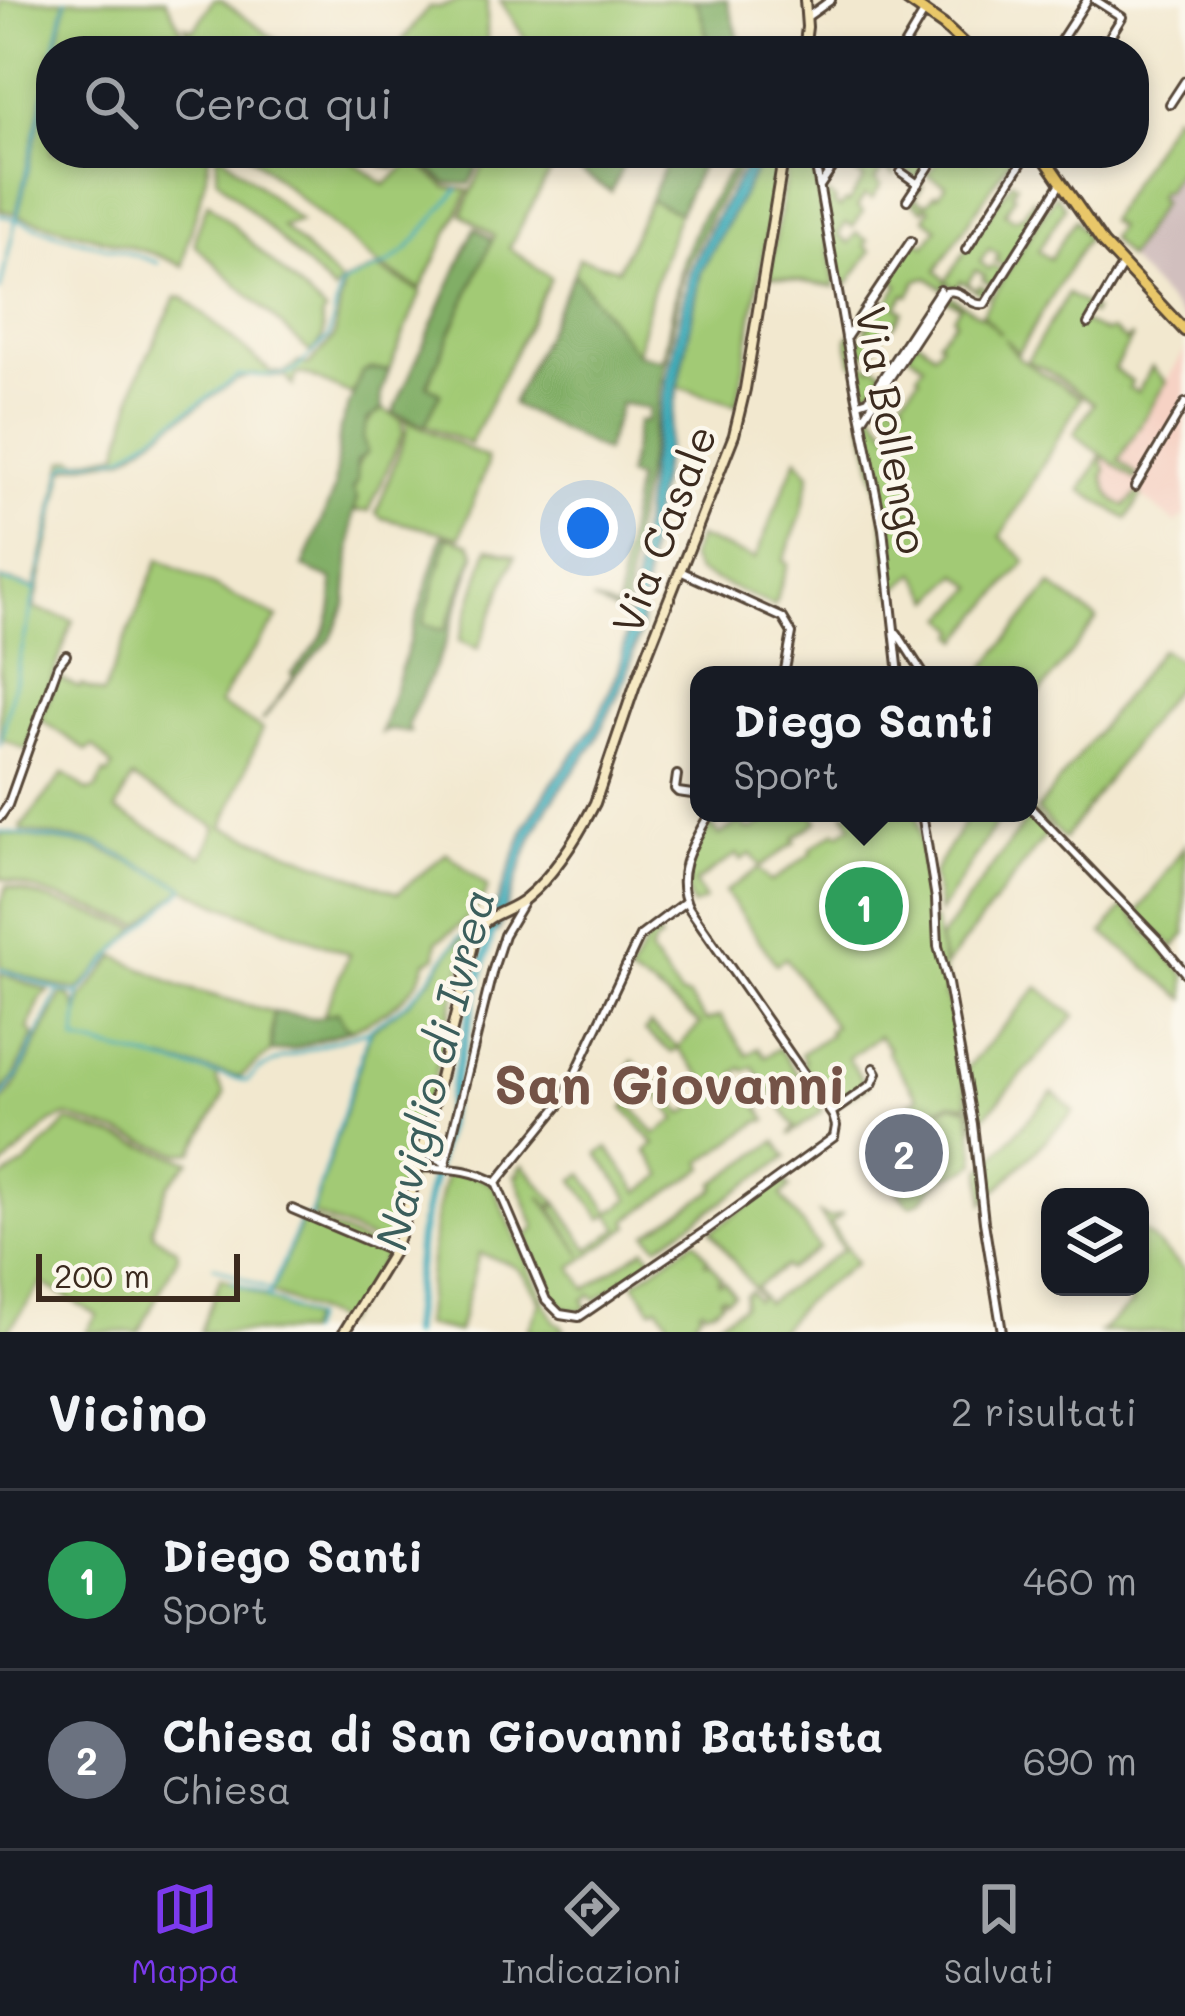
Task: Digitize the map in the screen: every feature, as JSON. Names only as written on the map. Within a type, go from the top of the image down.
[{"type":"main road","points":[[805,0],[805,36]]},
{"type":"main road","points":[[907,0],[954,36]]},
{"type":"main road","name":"Via Casale","points":[[427,1154],[477,929],[484,920],[525,899],[548,875],[596,803],[635,685],[736,429],[782,168]]},
{"type":"main road","points":[[1051,168],[1097,236],[1185,331]]},
{"type":"main road","points":[[345,1330],[393,1252],[427,1154]]},
{"type":"street","points":[[807,17],[831,0]]},
{"type":"street","points":[[1065,36],[1091,0],[1122,17],[1110,36]]},
{"type":"street","points":[[910,36],[925,11]]},
{"type":"street","points":[[1170,104],[1185,81]]},
{"type":"street","points":[[815,168],[820,187]]},
{"type":"street","points":[[820,187],[835,168]]},
{"type":"street","points":[[908,200],[926,168]]},
{"type":"street","points":[[966,250],[1018,168]]},
{"type":"street","points":[[901,172],[914,184]]},
{"type":"street","points":[[862,420],[946,292],[955,291],[985,304],[1061,183]]},
{"type":"street","name":"Via Bollengo","points":[[820,187],[883,529],[894,629],[918,666]]},
{"type":"street","points":[[846,339],[911,241]]},
{"type":"street","points":[[1088,324],[1122,266]]},
{"type":"street","points":[[858,404],[868,400],[940,290]]},
{"type":"street","points":[[1135,487],[1185,403]]},
{"type":"street","points":[[680,572],[783,618],[793,641],[786,666]]},
{"type":"street","points":[[894,629],[898,666]]},
{"type":"street","points":[[0,817],[58,665],[66,655]]},
{"type":"street","points":[[677,776],[675,789],[690,794]]},
{"type":"street","points":[[1038,815],[1185,973]]},
{"type":"street","points":[[427,1154],[496,1183],[546,1300],[560,1314],[579,1317],[834,1136],[831,1113],[682,895],[682,872],[706,822]]},
{"type":"street","points":[[923,822],[938,946],[973,1124],[1001,1332]]},
{"type":"street","name":"Via Casale","points":[[448,1166],[462,1088],[500,944],[525,899]]},
{"type":"street","points":[[496,1183],[562,1102],[640,936],[685,902]]},
{"type":"street","points":[[831,1113],[872,1084],[874,1068]]},
{"type":"street","points":[[423,1167],[448,1166]]},
{"type":"street","points":[[292,1209],[393,1252]]},
{"type":"shaded area","points":[[1185,159],[1185,320],[1127,258],[1162,203],[1157,199],[1162,190]]},
{"type":"shaded area","points":[[1185,350],[1185,519],[1181,517],[1177,524],[1141,496],[1127,519],[1081,490],[1102,455],[1116,464]]},
{"type":"green space","points":[[0,0],[65,0],[57,36],[36,36],[36,127],[16,214],[0,210]]},
{"type":"green space","points":[[67,0],[166,0],[184,36],[59,36]]},
{"type":"green space","points":[[213,0],[221,0],[270,36],[189,36],[185,26],[194,30]]},
{"type":"green space","points":[[462,0],[487,0],[487,36],[406,36],[429,7]]},
{"type":"green space","points":[[500,0],[694,0],[707,36],[523,36]]},
{"type":"green space","points":[[694,0],[727,0],[738,36],[707,36]]},
{"type":"green space","points":[[1174,114],[1185,125],[1185,159],[1165,192],[1161,191],[1157,198],[1162,202],[1127,258],[1110,238],[1117,227],[1108,221],[1141,168],[1149,168],[1149,155]]},
{"type":"green space","points":[[36,137],[36,168],[207,168],[183,266],[18,216]]},
{"type":"green space","points":[[217,168],[238,168],[300,221],[282,226],[341,283],[334,292],[217,178]]},
{"type":"green space","points":[[265,168],[362,168],[385,185],[404,168],[423,168],[446,187],[469,190],[421,289],[380,266]]},
{"type":"green space","points":[[428,168],[477,168],[470,184],[446,183]]},
{"type":"green space","points":[[482,168],[552,168],[509,248],[551,278],[470,444],[425,425],[440,394],[427,386],[494,236],[462,214]]},
{"type":"green space","points":[[575,168],[622,168],[611,192]]},
{"type":"green space","points":[[664,168],[700,168],[679,213],[650,200]]},
{"type":"green space","points":[[731,168],[739,168],[683,273],[635,525],[625,617],[592,600],[618,610],[636,479],[627,476],[638,421],[646,422],[649,409],[621,403],[605,452],[512,404],[574,273],[637,354],[663,360],[682,262],[699,220]]},
{"type":"green space","points":[[757,168],[778,168],[737,405],[678,387],[701,271]]},
{"type":"green space","points":[[787,168],[814,168],[835,287],[769,276]]},
{"type":"green space","points":[[849,168],[883,168],[875,180],[881,185],[872,199],[865,195],[857,207],[863,212],[853,227],[846,223],[838,235],[849,243],[856,233],[868,241],[865,246],[871,251],[847,285],[838,279],[822,190],[840,208],[864,179]]},
{"type":"green space","points":[[901,168],[925,168],[918,179]]},
{"type":"green space","points":[[933,168],[1004,168],[936,271],[946,280],[1012,181],[1017,184],[1015,196],[1005,213],[1014,219],[1023,215],[1033,199],[1041,211],[1006,267],[995,261],[999,255],[989,249],[980,262],[1003,272],[993,287],[976,270],[967,283],[990,292],[986,297],[961,281],[955,289],[947,282],[943,289],[927,277],[917,280],[897,306],[903,311],[893,327],[886,323],[878,335],[882,338],[861,360],[884,371],[865,398],[847,339],[863,316],[865,325],[859,324],[852,335],[861,341],[873,319],[866,311],[869,306],[880,313],[899,285],[889,277],[914,239],[925,246],[937,228],[924,218],[930,209],[910,201],[921,185],[915,198],[923,203],[938,196],[946,185],[928,175]]},
{"type":"green space","points":[[1056,194],[1065,207],[1038,251],[1050,259],[1075,220],[1087,238],[1018,353],[1004,338],[1020,359],[1081,398],[1001,537],[1026,561],[960,640],[959,630],[946,618],[975,587],[958,574],[933,600],[916,573],[892,593],[882,509],[863,420],[870,408],[899,443],[906,434],[879,398],[882,393],[901,405],[905,401],[902,398],[920,377],[917,374],[924,364],[908,353],[917,339],[934,353],[941,343],[938,340],[956,320],[953,317],[960,306],[944,299],[947,294],[1001,334],[982,313]]},
{"type":"green space","points":[[650,200],[679,213],[651,294],[637,355],[574,273],[579,258],[618,269]]},
{"type":"green space","points":[[208,202],[325,312],[323,337],[311,353],[195,245]]},
{"type":"green space","points":[[475,228],[492,240],[427,385],[440,393],[425,425],[393,413]]},
{"type":"green space","points":[[377,268],[421,292],[389,370],[362,372],[352,395],[305,374],[297,374],[293,386],[286,377],[252,375],[234,381],[124,458],[64,471],[34,609],[73,620],[27,750],[0,741],[0,579],[35,588],[64,461],[119,453],[138,376],[176,297],[184,298],[271,372],[284,373],[299,362],[308,366],[334,337],[344,282]]},
{"type":"green space","points":[[1068,294],[1094,310],[1092,314],[1085,311],[1080,321],[1105,332],[1112,330],[1126,341],[1132,338],[1114,369],[1132,381],[1129,388],[1138,392],[1152,367],[1166,382],[1119,460],[1138,476],[1135,480],[1105,457],[1102,460],[1106,485],[1116,501],[1125,506],[1138,493],[1141,496],[1127,519],[1081,490],[1102,455],[1074,434],[1094,403],[1027,361]]},
{"type":"green space","points":[[389,370],[381,394],[383,409],[367,420],[363,439],[367,453],[356,462],[346,605],[330,640],[262,721],[329,621],[332,579],[303,567],[334,490],[340,428],[362,372]]},
{"type":"green space","points":[[383,409],[401,420],[403,433],[369,511],[356,511],[354,479],[367,451],[363,432]]},
{"type":"green space","points":[[404,419],[487,458],[460,537],[376,513],[405,437]]},
{"type":"green space","points":[[797,458],[810,474],[774,606],[697,572],[690,558],[698,537],[755,559]]},
{"type":"green space","points":[[442,536],[448,537],[423,624],[444,631],[475,553],[474,559],[444,647],[408,724],[410,732],[381,733]]},
{"type":"green space","points":[[448,537],[470,544],[475,553],[444,631],[423,624]]},
{"type":"green space","points":[[488,548],[515,556],[478,649],[459,641]]},
{"type":"green space","points":[[159,559],[278,618],[219,704],[262,729],[223,827],[398,893],[447,853],[488,887],[480,903],[437,941],[436,956],[426,962],[407,994],[352,1029],[344,1025],[338,1012],[323,1016],[349,954],[184,888],[141,925],[0,878],[0,833],[94,846],[185,887],[98,843],[22,831],[64,773],[88,791],[96,789],[113,767],[93,746],[87,751],[41,720],[57,677],[103,694]],"holes":[[[132,778],[216,827],[203,857],[116,810]]]},
{"type":"green space","points":[[1051,585],[1097,619],[1038,695],[1038,666],[986,666]]},
{"type":"green space","points":[[1161,649],[1185,664],[1185,674],[1064,839],[1038,809]]},
{"type":"green space","points":[[1038,818],[1050,830],[945,967],[939,940],[1025,822],[1038,822]]},
{"type":"green space","points":[[738,822],[752,830],[763,822],[817,822],[761,867],[751,854],[741,860],[737,854],[695,883],[705,900],[693,906],[687,874],[710,824],[720,835]]},
{"type":"green space","points":[[850,822],[918,822],[930,921],[935,921],[948,991],[944,996],[968,1105],[949,1103],[929,1113],[910,1104],[918,1097],[879,1036],[848,1058],[867,1086],[833,1107],[801,1054],[834,1026],[786,958],[776,964],[725,892],[758,869],[771,882],[812,853],[810,849],[852,825]]},
{"type":"green space","points":[[965,822],[997,822],[939,913],[933,874]]},
{"type":"green space","points":[[1185,845],[1185,934],[1173,949],[1137,914]]},
{"type":"green space","points":[[7,886],[138,928],[79,990],[51,985],[0,967],[0,905]]},
{"type":"green space","points":[[1124,906],[1185,975],[1185,999],[1103,933]]},
{"type":"green space","points":[[656,932],[661,939],[650,953],[680,995],[689,997],[706,1021],[720,1016],[747,1055],[758,1048],[765,1057],[779,1048],[823,1111],[789,1135],[795,1127],[753,1067],[735,1073],[767,1120],[702,1162],[705,1168],[627,1220],[630,1226],[572,1267],[586,1289],[645,1248],[653,1260],[596,1300],[591,1294],[583,1300],[587,1308],[574,1310],[554,1298],[540,1274],[526,1236],[536,1229],[515,1175],[520,1174],[518,1170],[523,1165],[556,1202],[550,1207],[540,1196],[582,1254],[552,1209],[558,1204],[589,1249],[619,1228],[609,1214],[602,1219],[574,1180],[583,1174],[610,1213],[630,1199],[598,1154],[608,1148],[639,1192],[663,1176],[646,1151],[655,1144],[624,1108],[629,1103],[656,1134],[677,1119],[628,1068],[633,1061],[684,1114],[716,1092],[678,1048],[672,1053],[645,1031],[650,1024],[678,1047],[700,1024],[629,975]]},
{"type":"green space","points":[[470,934],[398,1224],[388,1247],[312,1214],[371,1030],[409,1002],[454,945]]},
{"type":"green space","points":[[116,956],[182,987],[273,1012],[271,1052],[240,1077],[162,1060],[217,1075],[225,1094],[193,1152],[179,1153],[68,1116],[51,1122],[0,1170],[0,1104],[15,1086],[62,994],[72,999],[78,1014],[81,999]]},
{"type":"green space","points":[[0,973],[49,991],[41,998],[28,1029],[34,1035],[14,1077],[0,1094]]},
{"type":"green space","points":[[1038,987],[1075,1016],[975,1127],[966,1069]]},
{"type":"green space","points":[[273,1012],[315,1018],[338,1012],[344,1025],[352,1029],[271,1052]]},
{"type":"green space","points":[[1053,1092],[1074,1111],[984,1203],[982,1170]]},
{"type":"green space","points":[[953,1104],[969,1109],[976,1163],[940,1181],[910,1205],[897,1192],[904,1189],[904,1179],[914,1172],[922,1153],[903,1129],[908,1117],[888,1119],[907,1106],[928,1116]]},
{"type":"green space","points":[[68,1121],[190,1161],[168,1185],[152,1228],[178,1256],[139,1332],[86,1332],[97,1315],[42,1283],[7,1332],[0,1332],[0,1180],[25,1164]]},
{"type":"green space","points":[[776,1141],[787,1157],[658,1246],[647,1234],[713,1191],[714,1184]]},
{"type":"green space","points":[[446,1174],[482,1178],[493,1186],[545,1303],[565,1332],[527,1332],[540,1302],[528,1280],[511,1265],[479,1253],[458,1332],[424,1325],[436,1216]]},
{"type":"green space","points":[[785,1180],[790,1188],[781,1195],[819,1248],[756,1287],[766,1303],[843,1250],[820,1214],[829,1218],[844,1213],[831,1224],[856,1263],[806,1300],[778,1332],[713,1332],[714,1324],[743,1306],[745,1294],[750,1291],[756,1300],[760,1297],[711,1231]]},
{"type":"green space","points":[[303,1219],[386,1253],[342,1323],[271,1293]]},
{"type":"green space","points":[[1149,1236],[1185,1270],[1185,1332],[1100,1332],[1133,1303],[1126,1296],[1149,1296]]},
{"type":"green space","points":[[695,1240],[708,1259],[706,1264],[710,1262],[721,1278],[719,1283],[724,1281],[734,1294],[720,1297],[715,1308],[702,1308],[697,1323],[676,1332],[634,1283]]},
{"type":"green space","points":[[221,1277],[310,1318],[305,1332],[200,1332]]},
{"type":"water","points":[[744,168],[757,168],[701,272],[651,525],[641,627],[627,675],[595,743],[549,805],[532,837],[498,931],[486,933],[526,825],[594,726],[619,670],[633,601],[649,465],[690,270]]},
{"type":"waterway","points":[[58,36],[66,0]]},
{"type":"waterway","points":[[0,290],[36,131]]},
{"type":"waterway","points":[[0,745],[63,470],[69,464],[123,456],[239,376],[293,372],[329,337],[343,284],[388,264],[408,249],[458,189]]},
{"type":"waterway","points":[[0,215],[158,263]]},
{"type":"waterway","points":[[0,580],[33,589]]},
{"type":"waterway","points":[[0,832],[99,845],[185,888],[119,948],[81,991],[59,990],[18,1076],[0,1099]]},
{"type":"waterway","name":"Naviglio di Ivrea","points":[[411,1332],[420,1237],[493,926]]},
{"type":"waterway","points":[[79,993],[76,1041],[247,1081],[280,1059],[368,1030],[409,1001],[458,938],[473,932]]},
{"type":"waterway","points":[[0,969],[58,990]]},
{"type":"waterway","points":[[307,1332],[312,1318],[268,1298],[302,1217],[309,1220],[369,1031]]},
{"type":"waterway","points":[[214,1266],[269,1290]]},
{"type":"waterway","points":[[232,1282],[267,1296]]},
{"type":"place","name":"Diego Santi","points":[[864,906]]},
{"type":"place","name":"Chiesa di San Giovanni Battista","points":[[904,1153]]},
{"type":"district","name":"San Giovanni","points":[[670,1082]]}]
